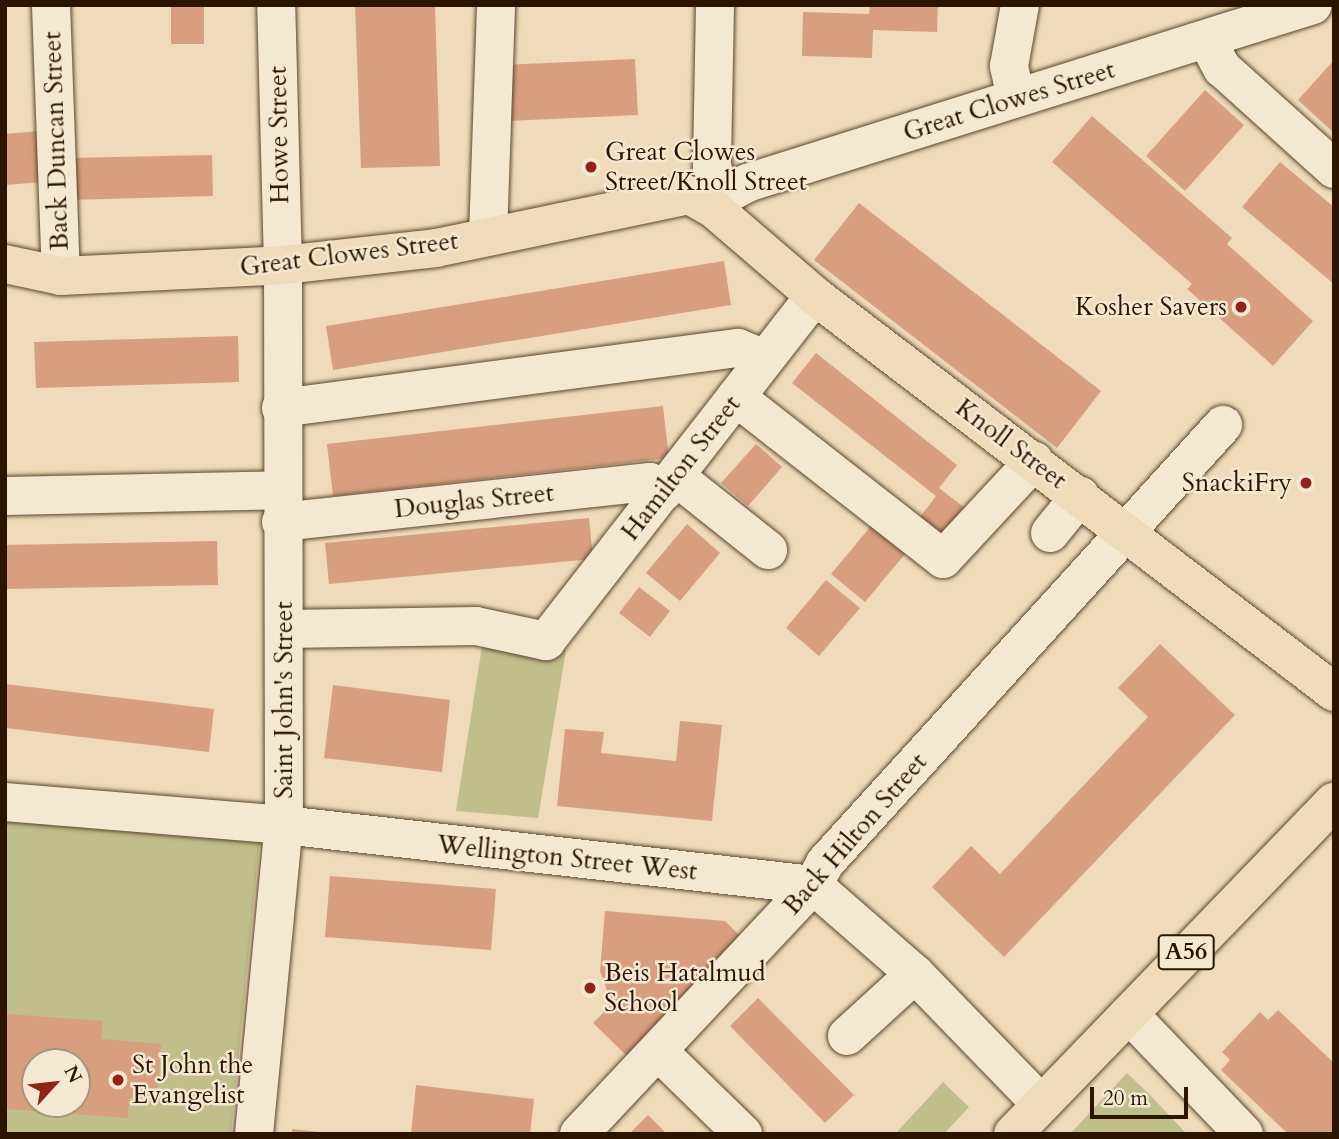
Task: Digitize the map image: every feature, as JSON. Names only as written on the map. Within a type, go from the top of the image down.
[{"type":"main road","name":"Great Clowes Street","points":[[5,264],[61,276],[282,265],[436,247],[708,200]]},
{"type":"main road","name":"Knoll Street","points":[[708,200],[815,296],[1127,531],[1334,692]]},
{"type":"main road","name":"A56","points":[[1013,1134],[1334,802]]},
{"type":"street","name":"Back Duncan Street","points":[[51,5],[61,276]]},
{"type":"street","name":"Howe Street","points":[[276,5],[282,265]]},
{"type":"street","points":[[488,236],[496,5]]},
{"type":"street","points":[[708,200],[712,166],[715,5]]},
{"type":"street","points":[[1016,97],[1009,66],[1020,5]]},
{"type":"street","name":"Great Clowes Street","points":[[708,200],[747,183],[1016,97],[1208,42],[1313,5]]},
{"type":"street","points":[[1324,5],[1334,25]]},
{"type":"street","points":[[1208,42],[1222,68],[1334,169]]},
{"type":"street","name":"Saint John's Street","points":[[254,1134],[284,825],[282,265]]},
{"type":"street","name":"Hamilton Street","points":[[285,629],[476,626],[547,641],[815,296]]},
{"type":"street","points":[[281,408],[738,348],[765,359]]},
{"type":"street","points":[[736,397],[943,559],[1034,461]]},
{"type":"street","name":"Back Hilton Street","points":[[579,1134],[813,885],[825,863],[1223,425]]},
{"type":"street","name":"Douglas Street","points":[[5,496],[281,506],[650,482],[670,484]]},
{"type":"street","points":[[670,484],[768,550]]},
{"type":"street","points":[[1050,533],[1080,496]]},
{"type":"street","name":"Wellington Street West","points":[[5,802],[284,825],[813,885]]},
{"type":"street","points":[[813,885],[915,974],[1041,1104]]},
{"type":"street","points":[[847,1036],[915,974]]},
{"type":"street","points":[[1129,1014],[1244,1134]]},
{"type":"street","points":[[658,1051],[743,1134]]},
{"type":"shaded area","points":[[484,634],[566,650],[538,818],[456,811]]},
{"type":"shaded area","points":[[5,815],[260,837],[231,1134],[5,1134]]},
{"type":"shaded area","points":[[1127,1073],[1148,1093],[1187,1134],[1070,1134]]},
{"type":"shaded area","points":[[943,1082],[969,1107],[944,1134],[895,1134]]},
{"type":"building","points":[[171,5],[204,5],[204,44],[171,44]]},
{"type":"building","points":[[355,5],[435,5],[440,166],[361,168]]},
{"type":"building","points":[[870,5],[938,5],[937,32],[873,30],[872,58],[802,56],[803,12],[869,14]]},
{"type":"building","points":[[635,59],[638,115],[508,121],[505,65]]},
{"type":"building","points":[[1334,60],[1334,133],[1298,100]]},
{"type":"building","points":[[1205,90],[1244,125],[1185,191],[1146,156]]},
{"type":"building","points":[[1092,116],[1232,238],[1227,244],[1313,321],[1273,366],[1187,289],[1192,284],[1052,162]]},
{"type":"building","points":[[39,131],[42,182],[5,185],[5,134]]},
{"type":"building","points":[[212,155],[213,196],[68,200],[67,158]]},
{"type":"building","points":[[1280,162],[1334,207],[1334,284],[1242,207]]},
{"type":"building","points":[[859,203],[1101,391],[1057,448],[814,260]]},
{"type":"building","points":[[724,261],[731,305],[333,370],[326,326]]},
{"type":"building","points":[[238,336],[239,382],[36,388],[34,342]]},
{"type":"building","points":[[816,353],[957,465],[939,488],[969,511],[941,546],[914,525],[936,496],[792,383]]},
{"type":"building","points":[[663,406],[669,458],[333,496],[327,444]]},
{"type":"building","points":[[756,444],[782,467],[748,506],[721,483]]},
{"type":"building","points":[[589,518],[593,559],[329,584],[325,543]]},
{"type":"building","points":[[687,524],[720,553],[680,601],[646,573]]},
{"type":"building","points":[[871,526],[905,554],[865,602],[831,574]]},
{"type":"building","points":[[217,541],[218,585],[5,589],[5,545]]},
{"type":"building","points":[[826,580],[860,608],[819,656],[786,628]]},
{"type":"building","points":[[639,587],[670,611],[650,637],[619,613]]},
{"type":"building","points":[[1160,644],[1235,715],[1004,957],[932,887],[971,846],[1000,874],[1148,717],[1118,688]]},
{"type":"building","points":[[5,684],[214,709],[209,752],[5,728]]},
{"type":"building","points":[[333,685],[450,700],[442,772],[324,758]]},
{"type":"building","points":[[680,721],[722,725],[712,821],[557,806],[565,729],[604,732],[601,753],[676,761]]},
{"type":"building","points":[[330,876],[496,889],[491,950],[325,937]]},
{"type":"building","points":[[605,911],[725,921],[745,941],[630,1059],[593,1023],[612,1004],[600,971]]},
{"type":"building","points":[[758,998],[854,1095],[825,1123],[730,1026]]},
{"type":"building","points":[[1278,1010],[1334,1063],[1334,1134],[1288,1134],[1221,1070],[1230,1060],[1222,1052],[1260,1012],[1268,1020]]},
{"type":"building","name":"St John the Evangelist","points":[[5,1014],[103,1021],[101,1039],[161,1044],[157,1099],[130,1097],[128,1118],[91,1115],[91,1048],[21,1048],[21,1110],[5,1109]]},
{"type":"building","points":[[416,1085],[534,1099],[530,1134],[411,1134]]},
{"type":"building","points":[[648,1115],[667,1134],[629,1134]]},
{"type":"building","points":[[292,1129],[320,1132],[320,1134],[292,1134]]},
{"type":"place","name":"Great Clowes Street/Knoll Street","points":[[591,167]]},
{"type":"place","name":"Kosher Savers","points":[[1241,307]]},
{"type":"place","name":"SnackiFry","points":[[1306,483]]},
{"type":"place","name":"Beis Hatalmud School","points":[[590,988]]},
{"type":"place","name":"St John the Evangelist","points":[[118,1080]]}]
